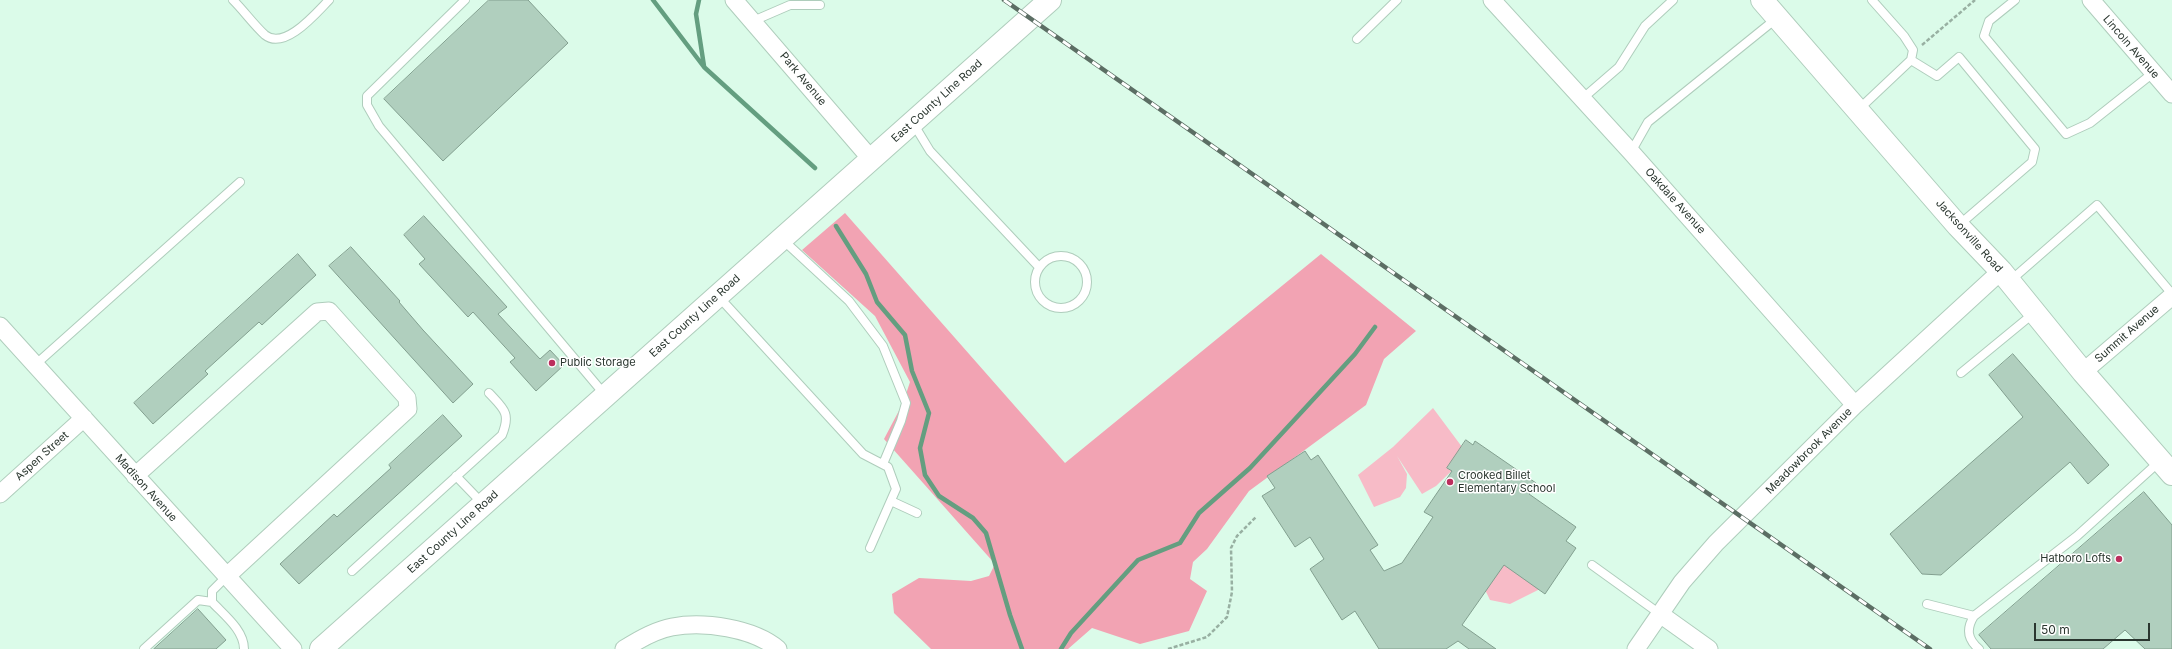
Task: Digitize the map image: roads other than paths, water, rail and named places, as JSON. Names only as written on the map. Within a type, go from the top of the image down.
[{"type":"main road","name":"East County Line Road","points":[[321,649],[1050,0]]},
{"type":"main road","name":"Jacksonville Road","points":[[1762,0],[1958,226],[2005,276],[2083,372],[2166,467]]},
{"type":"street","name":"Park Avenue","points":[[734,0],[871,159]]},
{"type":"street","name":"Oakdale Avenue","points":[[1492,0],[1631,152],[1855,405]]},
{"type":"street","name":"Lincoln Avenue","points":[[2091,0],[2172,94]]},
{"type":"street","name":"Meadowbrook Avenue","points":[[1636,649],[1682,582],[1716,543],[1855,405],[2005,276]]},
{"type":"street","name":"Summit Avenue","points":[[2083,372],[2172,295]]},
{"type":"street","points":[[135,476],[317,312],[329,311],[407,398],[408,409],[227,576]]},
{"type":"street","name":"Madison Avenue","points":[[0,326],[292,649]]},
{"type":"street","name":"Aspen Street","points":[[0,494],[84,418]]},
{"type":"street","points":[[1660,614],[1710,649]]},
{"type":"street","points":[[624,649],[636,641],[671,627],[705,625],[739,631],[772,644],[778,649]]},
{"type":"lane","points":[[233,0],[267,36],[279,38],[293,34],[329,0]]},
{"type":"lane","points":[[465,0],[367,96],[367,106],[379,126],[605,396]]},
{"type":"lane","points":[[1357,39],[1397,0]]},
{"type":"lane","points":[[1582,99],[1619,67],[1646,26],[1673,0]]},
{"type":"lane","points":[[1858,110],[1911,60],[1913,50],[1904,36],[1872,0]]},
{"type":"lane","points":[[2015,0],[1990,21],[1984,36],[2066,134],[2090,123],[2153,73]]},
{"type":"lane","points":[[753,21],[790,5],[820,5]]},
{"type":"lane","points":[[1631,152],[1648,122],[1777,17]]},
{"type":"lane","points":[[1911,60],[1937,76],[1959,57],[2035,149],[2032,162],[1958,226]]},
{"type":"lane","points":[[913,122],[930,151],[1039,267]]},
{"type":"lane","points":[[35,365],[240,182]]},
{"type":"lane","points":[[2005,276],[2097,205],[2172,295]]},
{"type":"lane","points":[[781,239],[849,301],[883,346],[906,404],[901,421],[883,464]]},
{"type":"lane","points":[[1060,255],[1076,260],[1086,273],[1086,290],[1082,297],[1076,304],[1064,308],[1050,306],[1037,294],[1035,285],[1039,267],[1044,261],[1060,255]]},
{"type":"lane","points":[[718,296],[863,454],[888,467],[896,489],[870,548]]},
{"type":"lane","points":[[1961,373],[2034,313]]},
{"type":"lane","points":[[352,571],[502,435],[507,422],[505,410],[489,393]]},
{"type":"lane","points":[[1979,649],[1970,641],[1968,634],[1970,623],[1974,616],[2166,467]]},
{"type":"lane","points":[[456,476],[483,504]]},
{"type":"lane","points":[[891,501],[917,512]]},
{"type":"lane","points":[[1592,565],[1660,614]]},
{"type":"lane","points":[[212,602],[212,591],[227,576]]},
{"type":"lane","points":[[144,649],[198,600],[212,602],[236,627],[244,642],[244,649]]},
{"type":"lane","points":[[1927,604],[1974,616]]},
{"type":"waterway","points":[[653,0],[704,67],[815,168]]},
{"type":"waterway","points":[[699,0],[696,14],[704,66]]},
{"type":"waterway","points":[[836,226],[866,274],[877,302],[905,335],[912,371],[929,413],[920,448],[925,475],[939,496],[973,518],[986,533],[1010,615],[1022,649]]},
{"type":"waterway","points":[[1061,649],[1071,633],[1138,560],[1180,543],[1199,513],[1250,468],[1355,354],[1375,327]]},
{"type":"railway","points":[[1004,0],[1930,649]]},
{"type":"place","name":"Public Storage","points":[[552,363]]},
{"type":"place","name":"Crooked Billet Elementary School","points":[[1450,482]]},
{"type":"place","name":"Hatboro Lofts","points":[[2119,559]]}]
